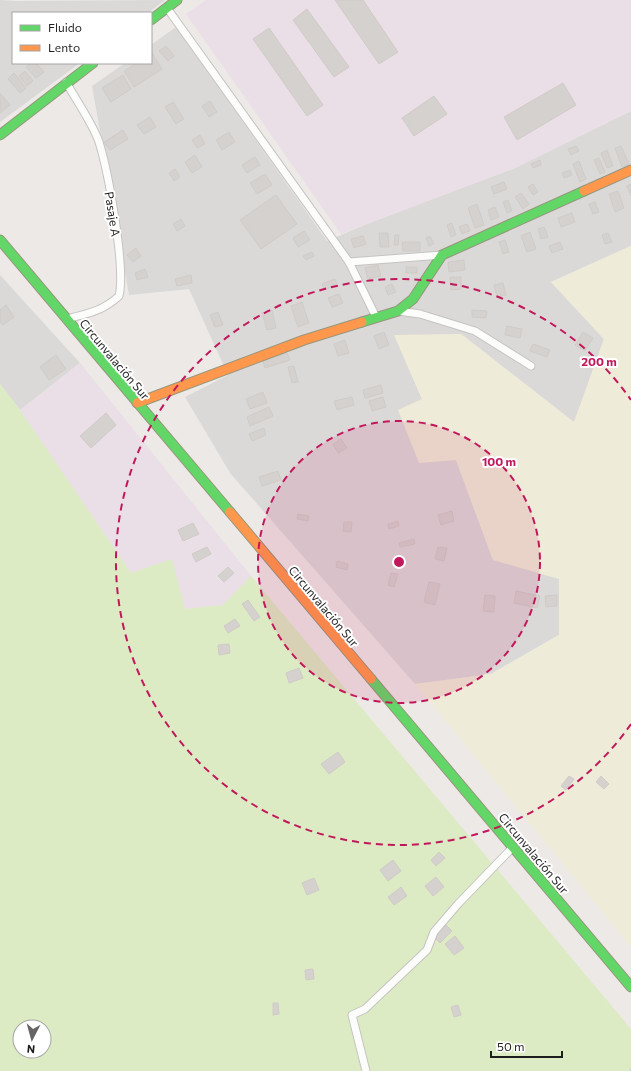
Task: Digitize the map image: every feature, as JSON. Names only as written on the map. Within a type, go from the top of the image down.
[{"type":"main road","points":[[152,19],[177,0]]},
{"type":"main road","points":[[0,135],[66,82],[92,64]]},
{"type":"main road","points":[[137,402],[304,340],[398,311],[412,299],[442,255],[631,170]]},
{"type":"main road","name":"Circunvalación Sur","points":[[0,240],[631,987]]},
{"type":"street","points":[[167,8],[349,262],[376,317]]},
{"type":"street","name":"Pasaje A","points":[[66,82],[98,141],[112,207],[121,272],[119,296],[112,302],[98,312],[66,319]]},
{"type":"street","points":[[349,262],[442,255]]},
{"type":"street","points":[[398,311],[420,314],[475,331],[531,366]]},
{"type":"street","points":[[366,1071],[352,1015],[365,1009],[427,950],[434,932],[458,904],[513,847]]},
{"type":"shaded area","points":[[0,0],[165,0],[149,12],[12,12],[12,64],[79,64],[0,122]]},
{"type":"shaded area","points":[[206,0],[631,0],[631,111],[515,168],[341,234],[186,14]]},
{"type":"shaded area","points":[[176,27],[327,241],[376,220],[515,168],[631,111],[631,246],[551,282],[604,339],[574,423],[461,334],[395,336],[422,399],[456,460],[493,560],[559,578],[559,635],[491,674],[415,684],[230,473],[185,397],[228,375],[189,289],[129,295],[92,86],[124,64],[152,64],[152,44]]},
{"type":"shaded area","points":[[631,246],[631,947],[415,684],[491,674],[559,635],[559,579],[493,560],[456,460],[419,463],[398,410],[422,399],[394,335],[461,334],[574,422],[604,339],[551,282]]},
{"type":"shaded area","points":[[0,275],[80,363],[20,410],[0,384]]},
{"type":"shaded area","points":[[80,363],[251,576],[223,605],[184,609],[131,573],[20,410]]},
{"type":"green space","points":[[0,384],[20,410],[131,573],[172,559],[185,609],[223,605],[251,576],[631,1029],[631,1071],[0,1071]]},
{"type":"building","points":[[335,0],[363,0],[398,52],[379,64]]},
{"type":"building","points":[[307,9],[349,67],[334,77],[293,20]]},
{"type":"building","points":[[269,28],[323,105],[307,116],[253,39]]},
{"type":"building","points":[[166,46],[174,56],[168,61],[159,51]]},
{"type":"building","points":[[152,53],[162,69],[134,87],[124,71],[135,64],[152,64]]},
{"type":"building","points":[[30,64],[37,64],[44,72],[36,78],[26,67]]},
{"type":"building","points":[[25,71],[33,81],[27,86],[19,76]]},
{"type":"building","points":[[14,73],[26,88],[20,93],[8,79]]},
{"type":"building","points":[[123,75],[131,89],[111,102],[102,88]]},
{"type":"building","points":[[563,83],[576,105],[517,140],[504,117]]},
{"type":"building","points":[[0,93],[10,105],[0,113]]},
{"type":"building","points":[[434,96],[447,114],[414,136],[402,118]]},
{"type":"building","points":[[210,101],[217,112],[209,117],[202,106]]},
{"type":"building","points":[[173,102],[184,119],[176,124],[165,107]]},
{"type":"building","points":[[150,117],[156,127],[144,134],[137,125]]},
{"type":"building","points":[[123,130],[128,139],[110,150],[104,142]]},
{"type":"building","points":[[229,132],[235,142],[222,150],[216,140]]},
{"type":"building","points":[[200,135],[205,144],[197,148],[192,140]]},
{"type":"building","points":[[576,146],[579,151],[571,155],[568,149]]},
{"type":"building","points":[[621,146],[629,164],[622,167],[615,148]]},
{"type":"building","points":[[607,150],[613,166],[607,168],[601,153]]},
{"type":"building","points":[[195,155],[202,167],[192,173],[185,162]]},
{"type":"building","points":[[255,157],[260,165],[247,173],[242,165]]},
{"type":"building","points":[[599,158],[605,172],[600,174],[594,160]]},
{"type":"building","points":[[540,160],[541,165],[533,168],[531,164]]},
{"type":"building","points":[[579,161],[586,179],[580,182],[573,164]]},
{"type":"building","points":[[175,169],[180,177],[174,181],[169,173]]},
{"type":"building","points":[[570,170],[572,175],[564,178],[562,173]]},
{"type":"building","points":[[265,174],[272,185],[257,194],[250,183]]},
{"type":"building","points":[[504,182],[507,189],[494,194],[491,187]]},
{"type":"building","points":[[533,184],[538,192],[533,195],[528,187]]},
{"type":"building","points":[[631,184],[631,196],[627,186]]},
{"type":"building","points":[[618,191],[624,208],[615,212],[609,194]]},
{"type":"building","points":[[521,193],[529,204],[523,209],[515,197]]},
{"type":"building","points":[[276,195],[297,224],[261,249],[240,220]]},
{"type":"building","points":[[508,200],[512,211],[507,213],[503,202]]},
{"type":"building","points":[[595,202],[599,212],[593,214],[589,204]]},
{"type":"building","points":[[477,204],[484,225],[475,228],[468,208]]},
{"type":"building","points":[[495,207],[499,217],[491,220],[488,210]]},
{"type":"building","points":[[572,213],[575,222],[561,227],[558,218]]},
{"type":"building","points":[[181,219],[185,226],[177,231],[173,224]]},
{"type":"building","points":[[452,223],[456,235],[451,237],[447,225]]},
{"type":"building","points":[[467,224],[470,231],[462,234],[459,227]]},
{"type":"building","points":[[544,227],[548,237],[541,239],[538,229]]},
{"type":"building","points":[[304,231],[310,240],[298,247],[293,238]]},
{"type":"building","points":[[530,232],[536,249],[527,252],[521,236]]},
{"type":"building","points":[[379,233],[388,233],[389,247],[380,247]]},
{"type":"building","points":[[608,233],[612,242],[605,244],[602,235]]},
{"type":"building","points":[[395,235],[399,235],[398,245],[394,245]]},
{"type":"building","points":[[363,236],[366,244],[354,248],[351,239]]},
{"type":"building","points":[[430,236],[434,244],[429,246],[426,238]]},
{"type":"building","points":[[505,240],[509,252],[503,254],[499,242]]},
{"type":"building","points":[[402,242],[420,242],[420,251],[403,251]]},
{"type":"building","points":[[560,242],[563,249],[552,253],[549,246]]},
{"type":"building","points":[[136,248],[141,256],[133,262],[127,255]]},
{"type":"building","points":[[312,252],[314,256],[306,260],[303,256]]},
{"type":"building","points":[[464,260],[465,270],[449,272],[448,262]]},
{"type":"building","points":[[378,265],[381,276],[368,279],[365,268]]},
{"type":"building","points":[[406,267],[417,267],[417,273],[406,273]]},
{"type":"building","points":[[145,269],[148,277],[137,280],[135,273]]},
{"type":"building","points":[[191,275],[192,283],[177,286],[175,279]]},
{"type":"building","points":[[450,277],[461,277],[461,289],[451,290]]},
{"type":"building","points":[[335,279],[337,284],[325,290],[322,284]]},
{"type":"building","points":[[503,283],[506,295],[497,297],[494,285]]},
{"type":"building","points":[[392,284],[396,292],[388,295],[385,287]]},
{"type":"building","points":[[339,294],[343,303],[332,307],[328,298]]},
{"type":"building","points":[[302,302],[309,323],[298,327],[291,306]]},
{"type":"building","points":[[6,305],[14,317],[3,325],[0,322],[0,310]]},
{"type":"building","points":[[272,310],[276,328],[267,330],[262,313]]},
{"type":"building","points":[[472,310],[487,311],[486,318],[472,317]]},
{"type":"building","points":[[218,312],[223,325],[215,327],[210,315]]},
{"type":"building","points":[[507,326],[522,329],[520,338],[505,335]]},
{"type":"building","points":[[384,332],[389,345],[379,349],[374,336]]},
{"type":"building","points":[[583,332],[593,338],[585,351],[575,345]]},
{"type":"building","points":[[345,340],[349,353],[338,356],[334,344]]},
{"type":"building","points":[[533,344],[550,350],[547,357],[530,351]]},
{"type":"building","points":[[287,353],[290,360],[265,368],[263,361]]},
{"type":"building","points":[[56,355],[66,369],[49,380],[40,367]]},
{"type":"building","points":[[294,366],[298,382],[292,383],[288,367]]},
{"type":"building","points":[[381,385],[383,393],[365,398],[363,390]]},
{"type":"building","points":[[263,392],[267,403],[250,409],[246,399]]},
{"type":"building","points":[[352,397],[354,405],[337,410],[334,401]]},
{"type":"building","points":[[383,397],[386,407],[372,411],[369,401]]},
{"type":"building","points":[[269,407],[273,416],[250,426],[247,417]]},
{"type":"building","points":[[106,413],[116,425],[91,448],[80,436]]},
{"type":"building","points":[[264,428],[266,435],[252,441],[249,434]]},
{"type":"building","points":[[341,439],[347,448],[338,453],[333,444]]},
{"type":"building","points":[[278,471],[281,480],[262,486],[259,477]]},
{"type":"building","points":[[452,511],[454,521],[441,525],[438,515]]},
{"type":"building","points":[[298,514],[309,516],[308,521],[297,519]]},
{"type":"building","points":[[398,521],[399,526],[389,529],[388,524]]},
{"type":"building","points":[[344,522],[352,522],[351,532],[343,531]]},
{"type":"building","points":[[193,523],[199,534],[183,541],[178,530]]},
{"type":"building","points":[[414,539],[415,544],[400,547],[399,543]]},
{"type":"building","points":[[207,547],[211,554],[196,562],[192,554]]},
{"type":"building","points":[[438,547],[447,548],[444,561],[435,559]]},
{"type":"building","points":[[337,561],[348,564],[347,570],[336,567]]},
{"type":"building","points":[[228,567],[234,573],[224,582],[218,576]]},
{"type":"building","points":[[391,573],[398,574],[394,587],[388,585]]},
{"type":"building","points":[[429,582],[440,584],[435,605],[424,602]]},
{"type":"building","points":[[516,591],[540,596],[537,608],[514,603]]},
{"type":"building","points":[[485,595],[495,596],[494,612],[483,611]]},
{"type":"building","points":[[557,595],[557,606],[546,607],[545,596]]},
{"type":"building","points":[[248,600],[260,617],[254,621],[242,604]]},
{"type":"building","points":[[235,619],[240,626],[228,633],[224,626]]},
{"type":"building","points":[[229,644],[230,653],[219,655],[218,645]]},
{"type":"building","points":[[299,668],[303,678],[289,683],[286,673]]},
{"type":"building","points":[[338,752],[345,762],[329,774],[321,764]]},
{"type":"building","points":[[569,776],[574,779],[566,790],[561,786]]},
{"type":"building","points":[[601,776],[609,784],[604,789],[596,782]]},
{"type":"building","points":[[439,852],[445,858],[436,866],[431,860]]},
{"type":"building","points":[[393,860],[401,871],[388,881],[380,870]]},
{"type":"building","points":[[436,877],[444,887],[433,896],[425,886]]},
{"type":"building","points":[[314,878],[319,890],[307,895],[302,883]]},
{"type":"building","points":[[401,887],[407,896],[394,905],[388,897]]},
{"type":"building","points":[[446,925],[452,931],[440,943],[434,937]]},
{"type":"building","points":[[455,936],[464,948],[454,955],[445,944]]},
{"type":"building","points":[[313,969],[314,979],[306,980],[305,970]]},
{"type":"building","points":[[273,1003],[278,1003],[279,1014],[273,1015]]},
{"type":"building","points":[[458,1005],[461,1015],[454,1017],[451,1007]]},
{"type":"traffic: fast","points":[[152,19],[177,0]]},
{"type":"traffic: fast","points":[[0,135],[92,64]]},
{"type":"traffic: fast","points":[[362,322],[398,311],[413,299],[442,255],[584,191]]},
{"type":"traffic: fast","points":[[0,240],[230,512]]},
{"type":"traffic: fast","points":[[371,679],[631,987]]},
{"type":"traffic: slow","points":[[584,191],[631,170]]},
{"type":"traffic: slow","points":[[137,403],[304,340],[362,322]]},
{"type":"traffic: slow","points":[[230,512],[371,679]]}]
